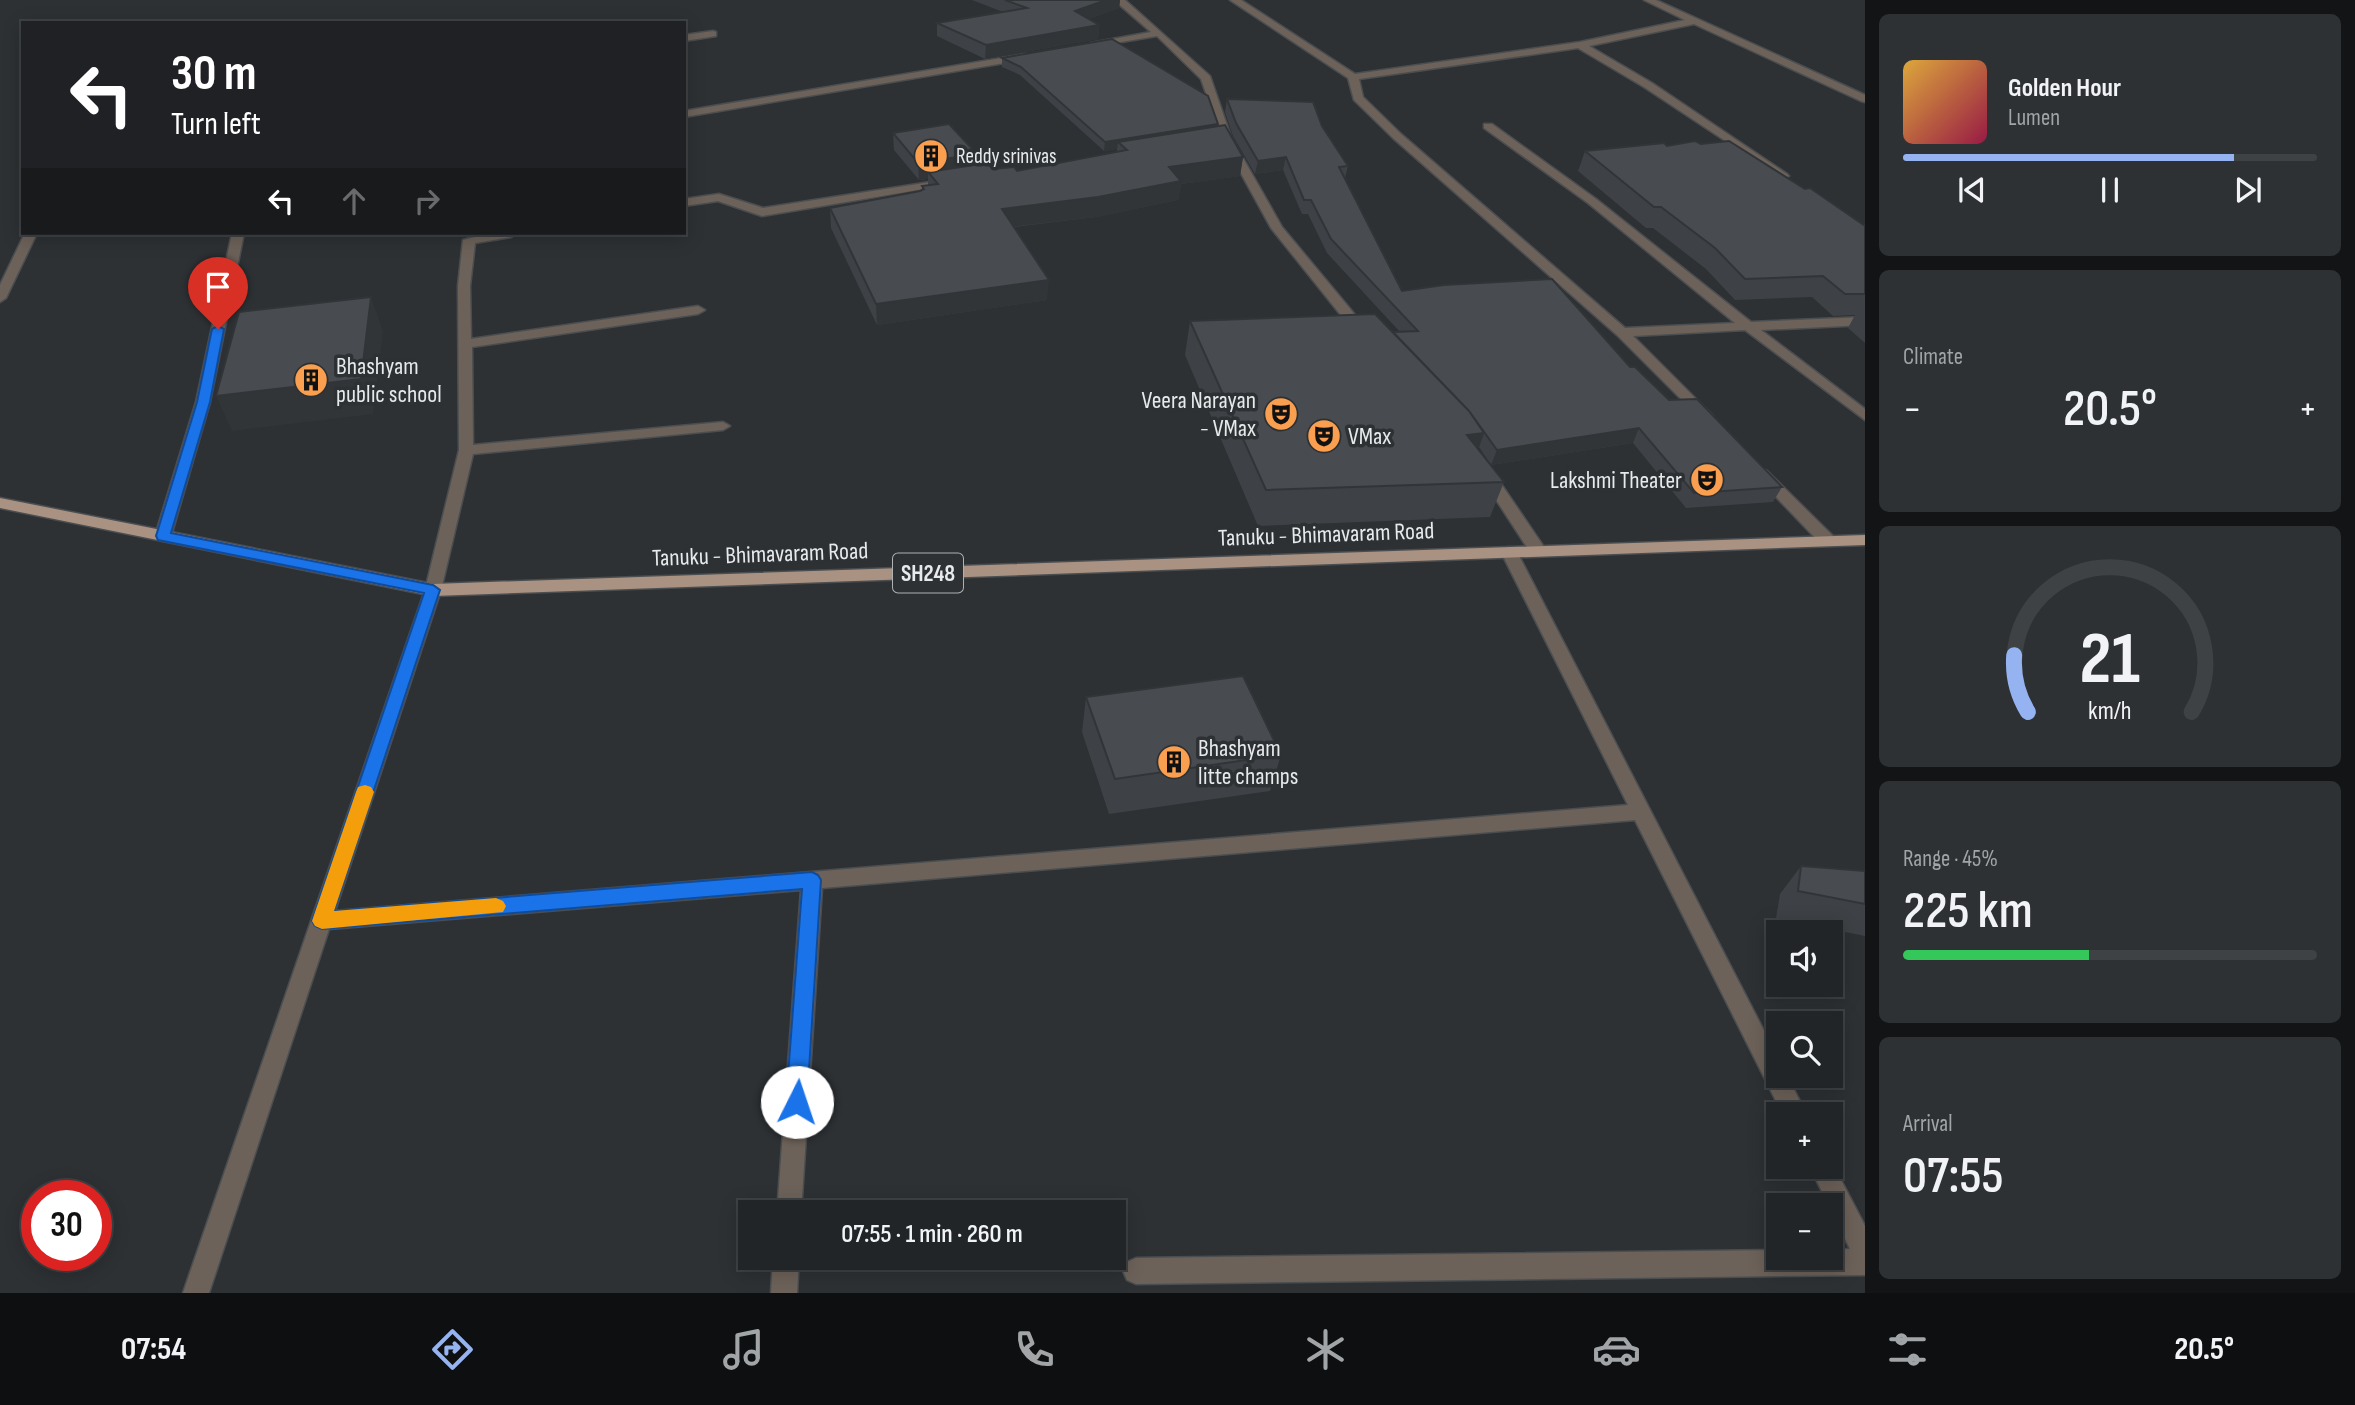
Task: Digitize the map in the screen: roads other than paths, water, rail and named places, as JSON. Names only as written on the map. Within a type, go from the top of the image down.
[{"type":"main road","name":"Tanuku - Bhimavaram Road","points":[[0,503],[433,590],[1865,540]]},
{"type":"street","points":[[1119,0],[1159,33],[1206,78],[1220,138],[1277,228],[1370,340]]},
{"type":"street","points":[[1235,0],[1353,77],[1580,45],[1695,22]]},
{"type":"street","points":[[1649,0],[1865,99]]},
{"type":"street","points":[[1078,48],[1159,33]]},
{"type":"street","points":[[686,38],[713,34]]},
{"type":"street","points":[[1580,45],[1648,85],[1796,184]]},
{"type":"street","points":[[686,114],[1037,55]]},
{"type":"street","points":[[1353,77],[1358,98],[1397,136],[1622,332],[1716,427]]},
{"type":"street","points":[[1488,126],[1592,201],[1746,326],[1865,416]]},
{"type":"street","points":[[686,203],[719,197],[762,212],[963,180]]},
{"type":"street","points":[[0,298],[30,235]]},
{"type":"street","points":[[163,536],[203,402],[237,235]]},
{"type":"street","points":[[196,1293],[433,590],[466,450],[464,286],[469,236]]},
{"type":"street","points":[[465,344],[698,310]]},
{"type":"street","points":[[1622,332],[1865,321]]},
{"type":"street","points":[[466,450],[723,426]]},
{"type":"street","points":[[1480,463],[1538,551]]},
{"type":"street","points":[[1753,465],[1828,541]]},
{"type":"street","points":[[1509,552],[1788,1102]]},
{"type":"street","points":[[322,921],[1641,812]]},
{"type":"street","points":[[790,1200],[812,880]]},
{"type":"street","points":[[1828,1179],[1865,1253]]},
{"type":"street","points":[[1136,1270],[1865,1262]]},
{"type":"street","points":[[783,1293],[785,1270]]},
{"type":"place","name":"Reddy srinivas","points":[[931,156]]},
{"type":"place","name":"Bhashyam public school","points":[[311,380]]},
{"type":"place","name":"Veera Narayan - VMax","points":[[1281,414]]},
{"type":"place","name":"VMax","points":[[1324,436]]},
{"type":"place","name":"Lakshmi Theater","points":[[1707,480]]},
{"type":"place","name":"Bhashyam litte champs","points":[[1174,762]]}]
